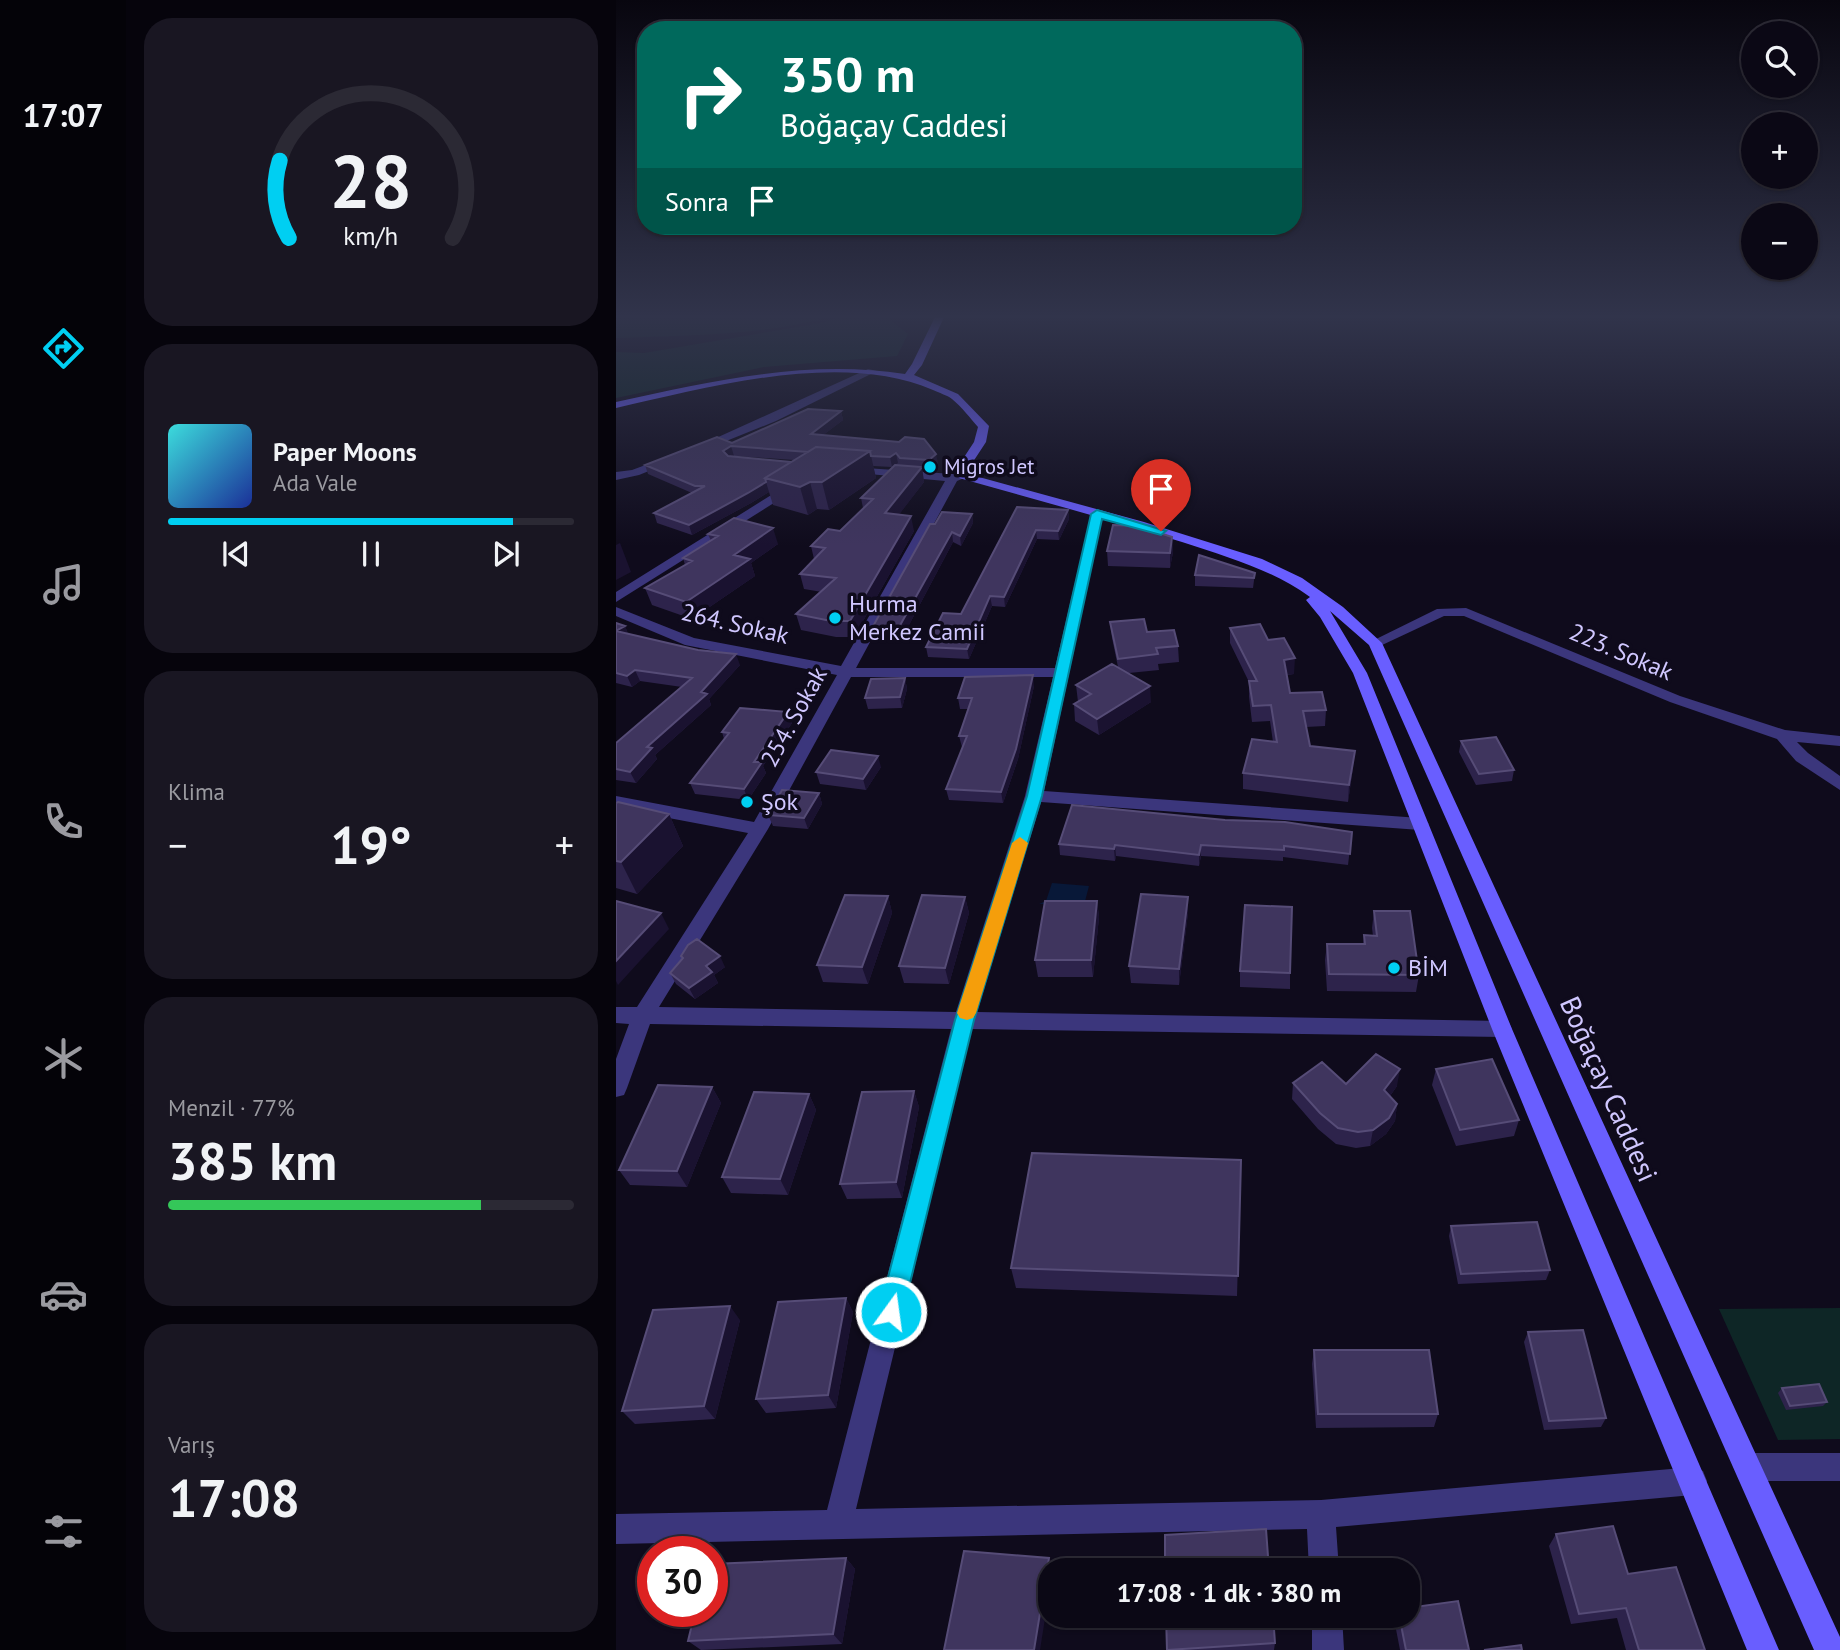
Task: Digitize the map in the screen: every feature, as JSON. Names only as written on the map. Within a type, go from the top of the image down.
[{"type":"main road","points":[[616,405],[685,392]]},
{"type":"main road","points":[[944,392],[976,413],[984,426],[980,442],[958,477]]},
{"type":"main road","name":"Boğaçay Caddesi","points":[[958,477],[1097,514],[1257,562],[1297,581],[1338,610],[1375,643],[1830,1650]]},
{"type":"main road","name":"Boğaçay Caddesi","points":[[1297,581],[1325,615],[1360,673],[1502,1028],[1763,1650]]},
{"type":"street","points":[[617,478],[772,419],[828,392]]},
{"type":"street","points":[[835,468],[958,477]]},
{"type":"street","name":"254. Sokak","points":[[616,1088],[643,1015],[759,829],[958,477]]},
{"type":"street","points":[[616,598],[799,482]]},
{"type":"street","points":[[838,1524],[964,1020],[1034,796],[1097,514]]},
{"type":"street","name":"264. Sokak","points":[[616,611],[690,642],[847,671],[1062,673]]},
{"type":"street","name":"223. Sokak","points":[[1375,643],[1442,612],[1466,612],[1654,691],[1783,735],[1802,757],[1840,783]]},
{"type":"street","points":[[1783,735],[1840,741]]},
{"type":"street","points":[[1034,796],[1420,824]]},
{"type":"street","points":[[616,802],[759,829]]},
{"type":"street","points":[[616,1015],[1502,1028]]},
{"type":"street","points":[[1748,1467],[1840,1467]]},
{"type":"street","points":[[616,1529],[1321,1514],[1693,1480]]},
{"type":"street","points":[[1321,1514],[1323,1558]]},
{"type":"street","points":[[1327,1628],[1328,1650]]},
{"type":"green space","points":[[616,392],[645,392],[616,398]]},
{"type":"green space","points":[[1840,1308],[1840,1439],[1778,1440],[1719,1309]]},
{"type":"water","points":[[1052,883],[1089,886],[1084,905],[1039,904],[1046,901]]},
{"type":"building","points":[[808,409],[841,411],[811,434],[899,442],[905,437],[924,439],[936,454],[929,460],[900,458],[896,453],[890,457],[871,456],[870,451],[816,447],[808,452],[731,446],[723,451],[728,456],[791,462],[765,478],[766,482],[689,525],[654,513],[705,486],[695,486],[645,465],[717,437],[732,443]]},
{"type":"building","points":[[816,447],[870,451],[822,482],[810,482],[800,487],[765,478]]},
{"type":"building","points":[[895,465],[922,467],[885,513],[911,516],[850,621],[831,621],[796,614],[836,578],[800,574],[825,548],[811,546],[828,529],[840,531],[873,499],[861,498]]},
{"type":"building","points":[[1017,507],[1068,510],[1058,531],[1036,530],[1004,597],[990,596],[967,649],[926,647],[943,613],[961,614]]},
{"type":"building","points":[[942,512],[972,514],[960,536],[952,532],[898,629],[872,628],[930,524],[935,524]]},
{"type":"building","points":[[734,518],[773,528],[734,555],[750,559],[686,602],[645,588],[692,561],[683,558],[718,536],[708,534]]},
{"type":"building","points":[[1113,525],[1138,526],[1172,537],[1170,553],[1107,551]]},
{"type":"building","points":[[1199,555],[1255,573],[1254,578],[1195,575]]},
{"type":"building","points":[[1144,619],[1147,632],[1174,630],[1178,646],[1156,648],[1158,654],[1118,659],[1110,622]]},
{"type":"building","points":[[616,623],[625,626],[616,631]]},
{"type":"building","points":[[1260,624],[1268,640],[1284,638],[1295,658],[1284,660],[1290,693],[1322,692],[1326,710],[1303,711],[1310,746],[1355,751],[1349,785],[1243,773],[1252,739],[1277,742],[1271,705],[1253,706],[1249,681],[1257,681],[1230,628]]},
{"type":"building","points":[[616,631],[698,650],[736,654],[701,692],[707,694],[647,747],[652,748],[630,772],[616,769],[616,743],[692,678],[635,670],[627,676],[616,673]]},
{"type":"building","points":[[1112,664],[1150,686],[1097,719],[1074,704],[1091,694],[1076,685]]},
{"type":"building","points":[[1033,675],[1016,749],[1001,792],[946,789],[967,736],[959,736],[972,698],[958,698],[965,677]]},
{"type":"building","points":[[905,678],[900,697],[865,698],[871,679]]},
{"type":"building","points":[[740,708],[788,712],[754,762],[762,762],[744,789],[690,783],[729,733],[722,732]]},
{"type":"building","points":[[1496,737],[1514,770],[1479,774],[1461,741]]},
{"type":"building","points":[[831,750],[878,756],[863,779],[816,772]]},
{"type":"building","points":[[782,790],[819,793],[804,818],[768,815]]},
{"type":"building","points":[[618,802],[669,814],[621,862],[616,861]]},
{"type":"building","points":[[1072,805],[1225,820],[1285,822],[1352,832],[1350,854],[1284,846],[1284,850],[1201,845],[1199,855],[1115,845],[1114,849],[1059,844]]},
{"type":"building","points":[[1141,894],[1188,897],[1179,969],[1129,966]]},
{"type":"building","points":[[845,895],[888,896],[862,967],[817,965]]},
{"type":"building","points":[[922,895],[965,897],[945,968],[899,966]]},
{"type":"building","points":[[616,901],[661,913],[616,961]]},
{"type":"building","points":[[1045,901],[1097,901],[1091,960],[1035,960]]},
{"type":"building","points":[[1245,905],[1292,907],[1290,973],[1240,971]]},
{"type":"building","points":[[1374,911],[1410,911],[1419,975],[1329,974],[1327,944],[1365,944],[1364,935],[1377,936]]},
{"type":"building","points":[[697,939],[720,956],[706,966],[712,972],[689,988],[670,973],[683,958],[681,956],[688,945]]},
{"type":"building","points":[[1376,1054],[1400,1069],[1384,1090],[1397,1104],[1389,1118],[1373,1130],[1358,1132],[1338,1128],[1320,1113],[1293,1083],[1322,1062],[1346,1084]]},
{"type":"building","points":[[1492,1059],[1519,1120],[1460,1130],[1436,1069]]},
{"type":"building","points":[[658,1085],[712,1087],[677,1171],[619,1170]]},
{"type":"building","points":[[914,1091],[896,1182],[840,1184],[862,1092]]},
{"type":"building","points":[[754,1092],[809,1094],[780,1179],[722,1177]]},
{"type":"building","points":[[1032,1153],[1241,1160],[1238,1276],[1011,1268]]},
{"type":"building","points":[[1537,1222],[1550,1270],[1461,1274],[1451,1226]]},
{"type":"building","points":[[846,1298],[828,1395],[756,1399],[778,1302]]},
{"type":"building","points":[[730,1306],[704,1406],[622,1411],[653,1310]]},
{"type":"building","points":[[1583,1330],[1606,1418],[1549,1421],[1528,1332]]},
{"type":"building","points":[[1314,1350],[1429,1350],[1438,1414],[1318,1414]]},
{"type":"building","points":[[1819,1384],[1827,1402],[1790,1406],[1782,1388]]},
{"type":"building","points":[[1613,1526],[1628,1574],[1676,1567],[1705,1650],[1639,1650],[1626,1608],[1579,1614],[1556,1534]]},
{"type":"building","points":[[1266,1529],[1268,1558],[1165,1558],[1165,1535]]},
{"type":"building","points":[[964,1551],[1049,1558],[1038,1558],[1038,1625],[1034,1650],[944,1650]]},
{"type":"building","points":[[846,1558],[833,1634],[688,1641],[691,1627],[728,1627],[728,1563]]},
{"type":"building","points":[[1458,1601],[1469,1650],[1406,1650],[1402,1628],[1420,1628],[1420,1606]]},
{"type":"building","points":[[1166,1628],[1274,1628],[1275,1643],[1167,1650]]},
{"type":"building","points":[[1521,1645],[1522,1650],[1484,1650]]},
{"type":"slow traffic","points":[[967,1013],[1020,843]]},
{"type":"place","name":"Migros Jet","points":[[930,467]]},
{"type":"place","name":"Hurma Merkez Camii","points":[[835,618]]},
{"type":"place","name":"Şok","points":[[747,802]]},
{"type":"place","name":"BİM","points":[[1394,968]]},
{"type":"route","points":[[891,1312],[964,1020],[1034,796],[1097,514],[1161,531]]}]
